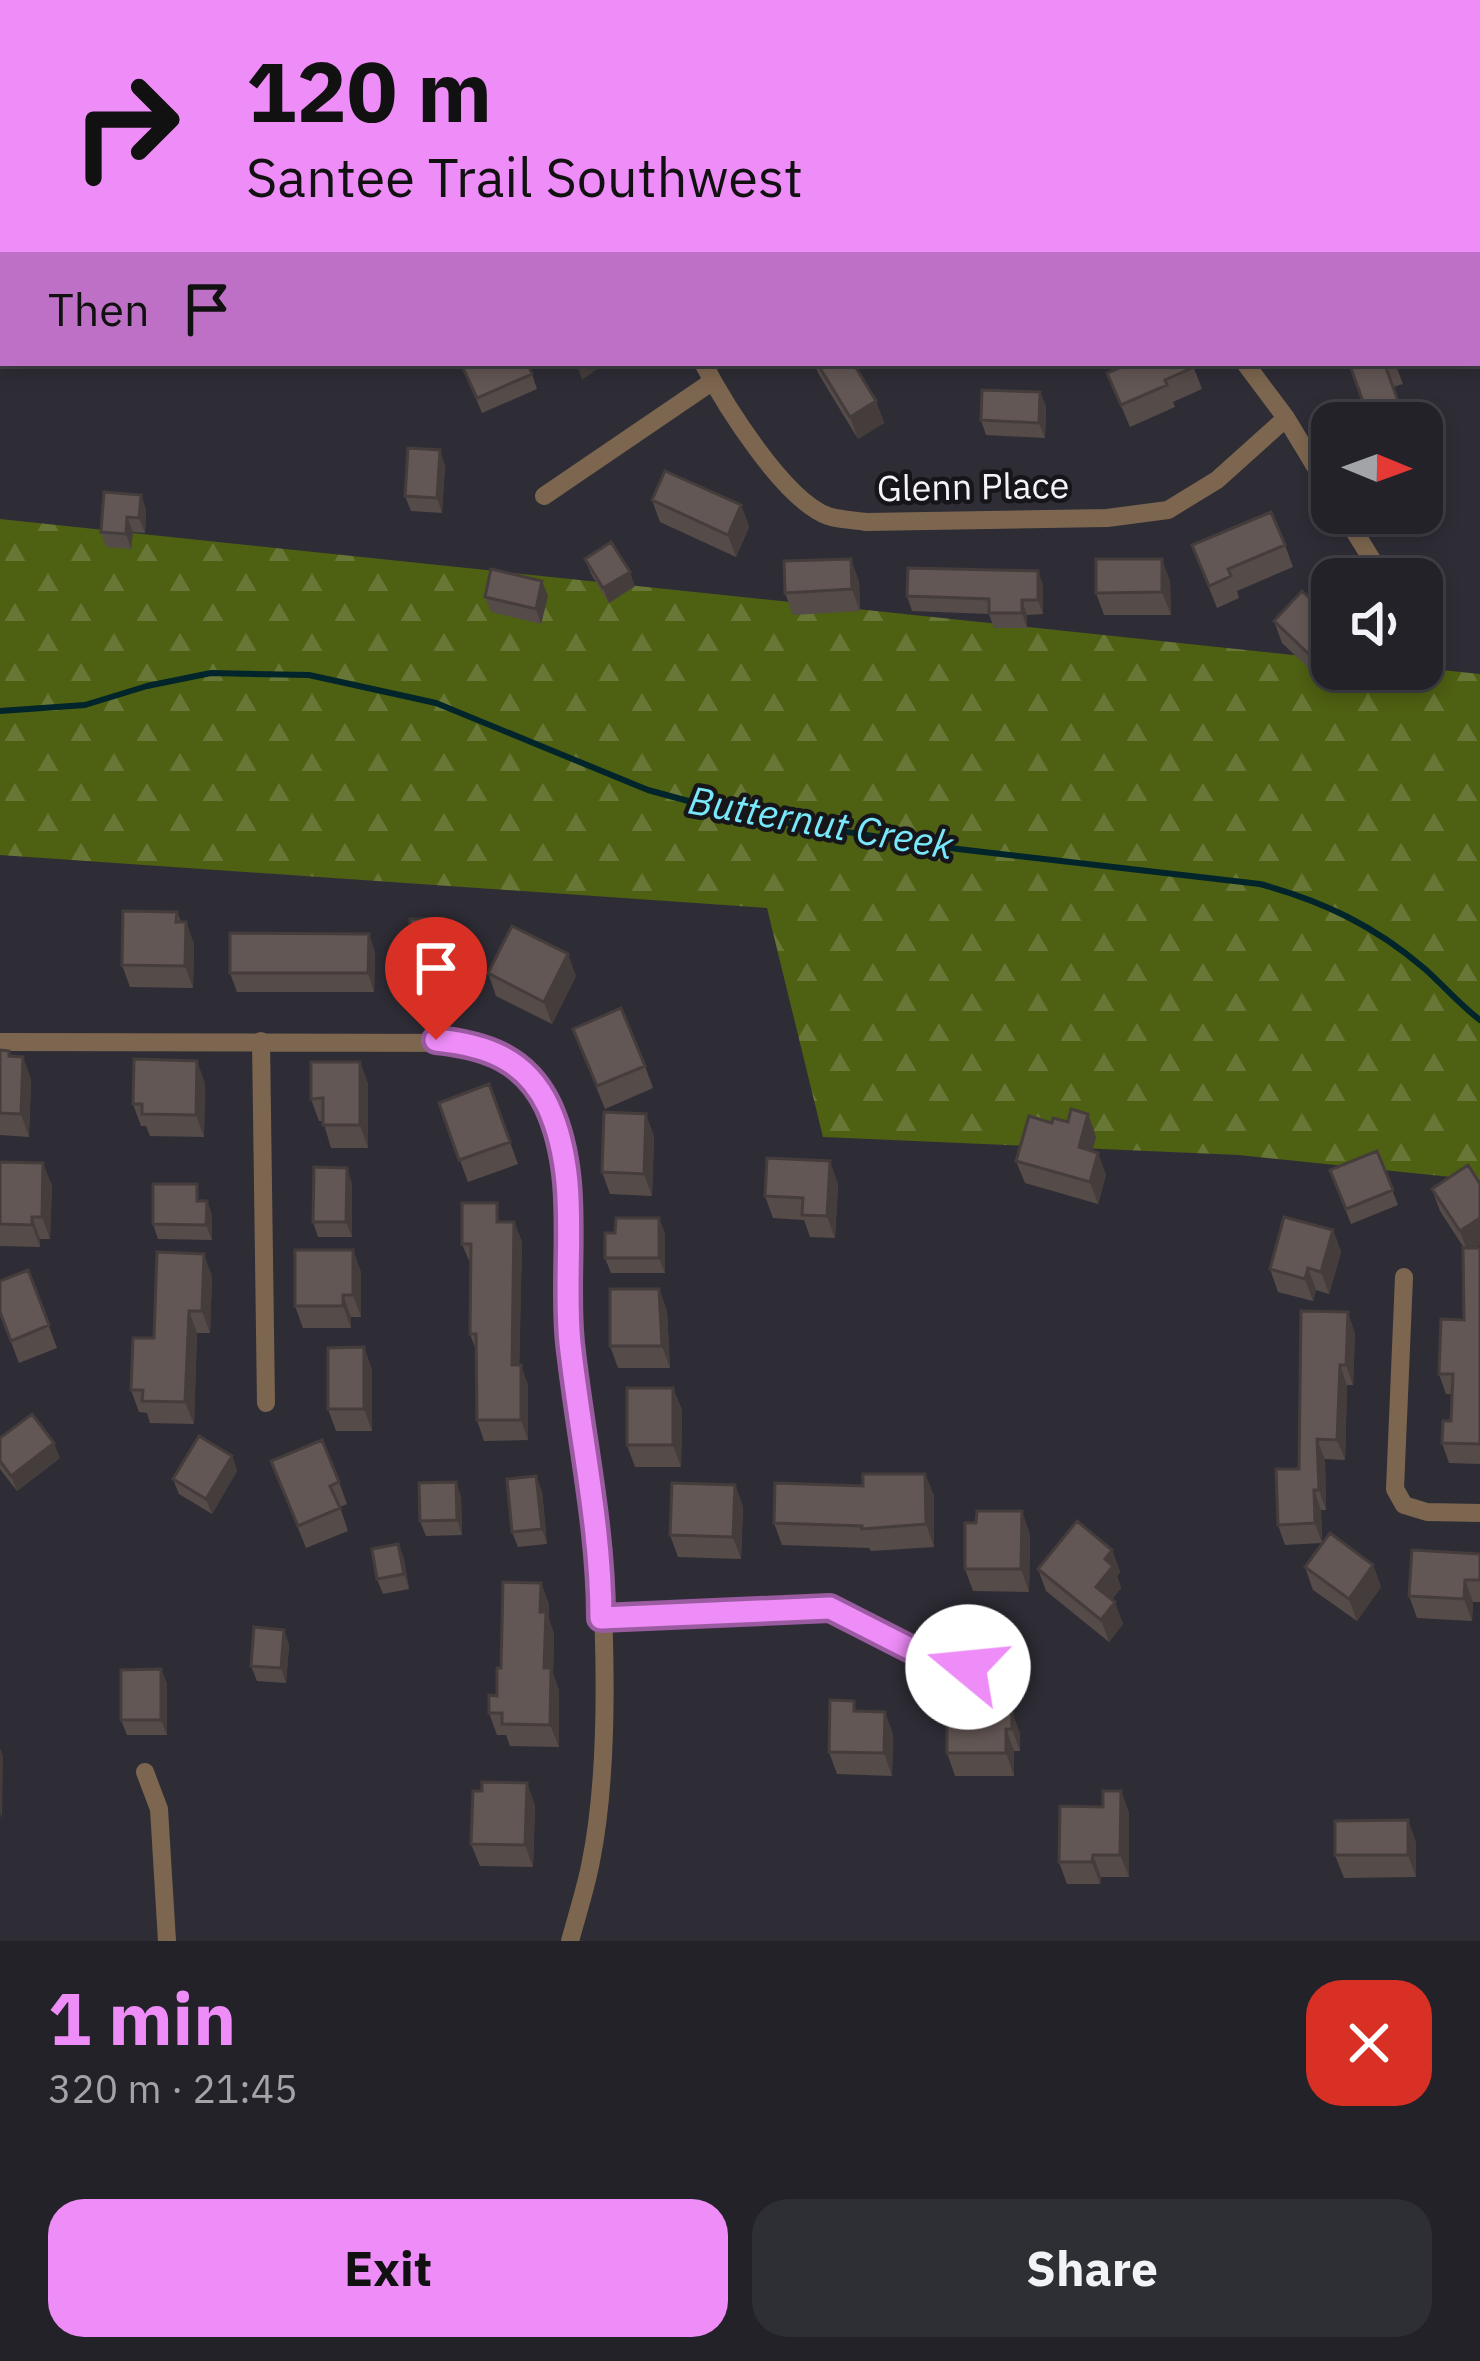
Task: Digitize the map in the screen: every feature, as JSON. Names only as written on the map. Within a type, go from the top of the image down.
[{"type":"street","name":"Glenn Place","points":[[705,366],[772,466],[803,501],[828,516],[866,522],[1107,518],[1168,510],[1217,480],[1286,418]]},
{"type":"street","points":[[1246,366],[1311,459]]},
{"type":"street","points":[[544,496],[713,382]]},
{"type":"street","points":[[261,1041],[266,1402]]},
{"type":"street","points":[[0,1042],[466,1043],[502,1053],[530,1078],[547,1104],[561,1141],[568,1192],[570,1338],[601,1567],[602,1768],[591,1861],[570,1941]]},
{"type":"street","points":[[1404,1276],[1395,1490],[1404,1505],[1427,1512],[1480,1513]]},
{"type":"street","points":[[601,1618],[830,1608],[936,1662],[968,1667],[1014,1662]]},
{"type":"street","points":[[145,1772],[158,1809],[167,1941]]},
{"type":"green space","points":[[0,519],[1311,657],[1311,690],[1443,690],[1443,670],[1480,674],[1480,1180],[1239,1155],[823,1137],[767,908],[0,855]]},
{"type":"building","points":[[528,366],[532,374],[477,398],[463,368]]},
{"type":"building","points":[[819,366],[855,366],[876,401],[850,417]]},
{"type":"building","points":[[1124,366],[1194,367],[1121,405],[1107,373]]},
{"type":"building","points":[[1350,366],[1390,366],[1386,368],[1398,402],[1363,402]]},
{"type":"building","points":[[982,390],[1040,392],[1039,423],[981,420]]},
{"type":"building","points":[[408,448],[440,450],[437,498],[405,496]]},
{"type":"building","points":[[665,471],[741,505],[728,535],[652,500]]},
{"type":"building","points":[[104,492],[141,495],[139,518],[127,517],[126,534],[101,532]]},
{"type":"building","points":[[1271,512],[1285,545],[1228,569],[1231,576],[1209,586],[1192,545]]},
{"type":"building","points":[[611,542],[630,572],[603,588],[585,559]]},
{"type":"building","points":[[851,559],[852,589],[785,593],[784,561]]},
{"type":"building","points":[[1096,559],[1162,559],[1162,592],[1096,593]]},
{"type":"building","points":[[908,568],[1038,571],[1038,600],[1022,600],[1022,613],[989,613],[989,599],[907,596]]},
{"type":"building","points":[[491,569],[542,581],[536,609],[485,597]]},
{"type":"building","points":[[1302,591],[1311,599],[1311,656],[1274,621]]},
{"type":"building","points":[[123,911],[177,912],[176,922],[186,922],[185,966],[122,965]]},
{"type":"building","points":[[443,918],[443,968],[432,968],[432,977],[410,977],[410,919]]},
{"type":"building","points":[[512,926],[568,954],[544,1002],[488,973]]},
{"type":"building","points":[[230,933],[369,934],[368,973],[230,973]]},
{"type":"building","points":[[621,1008],[645,1066],[597,1086],[573,1029]]},
{"type":"building","points":[[0,1050],[23,1057],[21,1114],[0,1113]]},
{"type":"building","points":[[134,1059],[197,1061],[196,1115],[142,1114],[142,1104],[133,1104]]},
{"type":"building","points":[[311,1062],[360,1062],[360,1125],[323,1125],[323,1098],[311,1099]]},
{"type":"building","points":[[489,1084],[510,1142],[459,1160],[439,1103]]},
{"type":"building","points":[[1071,1109],[1088,1114],[1079,1147],[1098,1153],[1090,1182],[1016,1161],[1029,1116],[1068,1122]]},
{"type":"building","points":[[604,1112],[646,1114],[644,1174],[602,1172]]},
{"type":"building","points":[[1377,1151],[1393,1190],[1346,1209],[1330,1170]]},
{"type":"building","points":[[767,1158],[830,1161],[827,1216],[802,1215],[803,1198],[765,1196]]},
{"type":"building","points":[[0,1162],[43,1163],[42,1217],[32,1217],[32,1225],[0,1224]]},
{"type":"building","points":[[1468,1165],[1480,1184],[1480,1218],[1460,1231],[1432,1189]]},
{"type":"building","points":[[314,1167],[347,1168],[346,1222],[313,1222]]},
{"type":"building","points":[[153,1184],[197,1184],[197,1201],[207,1201],[206,1225],[153,1224]]},
{"type":"building","points":[[462,1203],[497,1203],[497,1222],[514,1222],[512,1365],[521,1365],[521,1420],[477,1420],[476,1334],[470,1334],[471,1244],[462,1244]]},
{"type":"building","points":[[1284,1217],[1333,1230],[1321,1272],[1308,1268],[1305,1279],[1270,1269]]},
{"type":"building","points":[[616,1218],[659,1218],[659,1258],[605,1258],[605,1233],[615,1233]]},
{"type":"building","points":[[1463,1248],[1480,1248],[1480,1444],[1442,1443],[1443,1421],[1451,1421],[1453,1374],[1439,1374],[1441,1319],[1464,1320]]},
{"type":"building","points":[[295,1250],[353,1250],[353,1295],[343,1295],[343,1306],[295,1306]]},
{"type":"building","points":[[157,1252],[204,1254],[202,1311],[189,1311],[185,1402],[142,1401],[143,1390],[131,1390],[133,1338],[154,1338]]},
{"type":"building","points":[[28,1270],[49,1325],[11,1341],[0,1312],[0,1281]]},
{"type":"building","points":[[610,1289],[659,1289],[662,1346],[610,1346]]},
{"type":"building","points":[[1301,1311],[1348,1312],[1346,1365],[1340,1365],[1337,1440],[1317,1439],[1315,1523],[1278,1525],[1276,1469],[1299,1469]]},
{"type":"building","points":[[364,1347],[364,1409],[328,1409],[328,1348]]},
{"type":"building","points":[[627,1388],[673,1388],[673,1445],[627,1445]]},
{"type":"building","points":[[32,1414],[54,1443],[11,1476],[0,1461],[0,1438]]},
{"type":"building","points":[[199,1436],[232,1456],[206,1499],[173,1479]]},
{"type":"building","points":[[322,1440],[339,1482],[330,1486],[340,1508],[298,1526],[271,1461]]},
{"type":"building","points":[[863,1474],[925,1474],[926,1524],[862,1529],[774,1523],[775,1483],[863,1486]]},
{"type":"building","points":[[536,1476],[542,1529],[512,1532],[507,1479]]},
{"type":"building","points":[[456,1482],[457,1520],[420,1521],[419,1483]]},
{"type":"building","points":[[672,1483],[735,1485],[733,1537],[670,1535]]},
{"type":"building","points":[[977,1511],[1022,1511],[1021,1569],[965,1569],[965,1523],[976,1523]]},
{"type":"building","points":[[1077,1521],[1112,1550],[1105,1559],[1113,1566],[1096,1587],[1115,1602],[1101,1620],[1038,1569]]},
{"type":"building","points":[[1330,1533],[1373,1565],[1349,1599],[1305,1567]]},
{"type":"building","points":[[398,1544],[404,1574],[377,1579],[372,1549]]},
{"type":"building","points":[[1412,1550],[1480,1554],[1480,1580],[1465,1580],[1464,1599],[1409,1596]]},
{"type":"building","points":[[503,1582],[541,1583],[540,1612],[546,1612],[544,1668],[551,1668],[550,1725],[502,1724],[502,1713],[489,1713],[489,1695],[497,1696],[497,1668],[501,1668]]},
{"type":"building","points":[[254,1627],[284,1630],[281,1668],[251,1666]]},
{"type":"building","points":[[161,1669],[161,1720],[121,1720],[121,1670]]},
{"type":"building","points":[[830,1700],[854,1701],[854,1711],[885,1712],[884,1753],[829,1752]]},
{"type":"building","points":[[947,1712],[1012,1712],[1006,1753],[947,1753]]},
{"type":"building","points":[[482,1782],[527,1783],[525,1845],[471,1844],[473,1791],[482,1791]]},
{"type":"building","points":[[1103,1791],[1121,1791],[1120,1855],[1093,1855],[1092,1862],[1059,1862],[1060,1806],[1103,1807]]},
{"type":"building","points":[[1408,1820],[1408,1855],[1335,1855],[1335,1821]]},
{"type":"waterway","name":"Butternut Creek","points":[[0,711],[85,705],[211,673],[309,675],[436,703],[648,790],[743,816],[958,849],[1260,884],[1327,907],[1387,940],[1480,1020]]},
{"type":"route","points":[[436,1040],[502,1053],[530,1078],[547,1104],[561,1141],[568,1192],[570,1338],[601,1567],[601,1618],[830,1608],[936,1662],[968,1667]]}]
